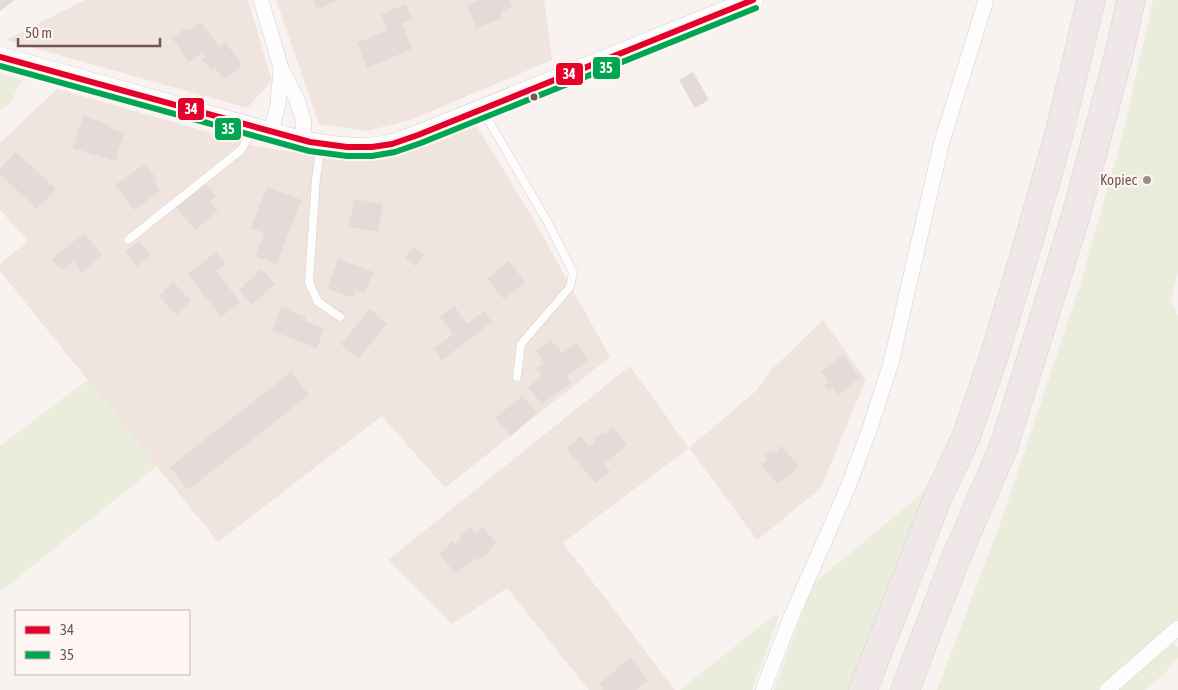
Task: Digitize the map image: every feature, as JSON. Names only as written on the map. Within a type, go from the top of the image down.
[{"type":"highway","points":[[863,690],[938,497],[966,438],[994,356],[1058,138],[1091,0]]},
{"type":"highway","points":[[905,690],[953,565],[1004,446],[1076,215],[1118,58],[1131,0]]},
{"type":"street","points":[[261,0],[282,68],[297,100],[311,143]]},
{"type":"street","points":[[0,57],[311,143],[361,148],[385,146],[418,135],[753,0]]},
{"type":"street","points":[[763,690],[792,615],[848,486],[870,428],[891,363],[941,145],[986,0]]},
{"type":"street","points":[[262,130],[278,104],[282,68]]},
{"type":"street","points":[[1107,690],[1178,628]]},
{"type":"lane","points":[[482,109],[547,221],[573,272],[570,288],[521,344],[517,377]]},
{"type":"lane","points":[[128,240],[241,150],[262,130]]},
{"type":"lane","points":[[311,143],[316,178],[309,282],[318,302],[340,317]]},
{"type":"shaded area","points":[[85,0],[248,0],[272,81],[247,108],[6,40]]},
{"type":"shaded area","points":[[276,0],[544,0],[552,60],[413,119],[367,131],[319,124]]},
{"type":"shaded area","points":[[57,89],[257,146],[326,158],[366,160],[476,125],[534,220],[610,357],[445,488],[382,416],[218,542],[0,271],[0,264],[28,241],[0,210],[0,143]]},
{"type":"shaded area","points":[[823,320],[866,380],[820,489],[757,540],[689,448],[756,391],[770,371]]},
{"type":"shaded area","points":[[630,366],[689,448],[563,543],[675,690],[589,690],[507,588],[452,624],[388,560]]},
{"type":"green space","points":[[1153,0],[1178,0],[1178,273],[1171,300],[1178,316],[1178,619],[1098,690],[937,690],[1004,513],[1080,286],[1123,133]]},
{"type":"green space","points":[[0,73],[22,80],[10,104],[0,109]]},
{"type":"green space","points":[[87,380],[157,466],[0,592],[0,446]]},
{"type":"green space","points":[[926,490],[869,644],[849,690],[774,690],[813,584]]},
{"type":"green space","points":[[774,615],[779,616],[752,690],[680,690]]},
{"type":"green space","points":[[1173,643],[1178,647],[1178,658],[1165,673],[1145,690],[1119,690]]},
{"type":"building","points":[[0,0],[15,0],[0,11]]},
{"type":"building","points":[[313,0],[339,0],[317,9]]},
{"type":"building","points":[[480,0],[509,0],[512,7],[500,12],[502,18],[476,28],[467,5]]},
{"type":"building","points":[[406,4],[412,19],[402,23],[412,49],[367,68],[357,43],[388,30],[381,14]]},
{"type":"building","points":[[201,22],[219,47],[225,42],[242,65],[224,79],[215,68],[211,70],[202,59],[206,56],[203,52],[189,62],[172,38],[186,28],[189,31]]},
{"type":"building","points":[[693,72],[709,100],[695,108],[679,80]]},
{"type":"building","points":[[83,116],[111,125],[110,128],[124,133],[115,161],[73,148]]},
{"type":"building","points":[[16,152],[56,189],[37,209],[0,174],[0,169]]},
{"type":"building","points":[[145,164],[157,179],[154,181],[160,191],[134,210],[115,185]]},
{"type":"building","points":[[205,183],[216,196],[210,201],[218,211],[195,230],[176,207]]},
{"type":"building","points":[[267,187],[301,200],[277,264],[255,256],[264,233],[251,228]]},
{"type":"building","points":[[354,199],[383,204],[378,232],[349,227]]},
{"type":"building","points":[[84,233],[102,255],[82,272],[73,261],[62,270],[52,259]]},
{"type":"building","points":[[139,241],[151,255],[137,267],[125,252]]},
{"type":"building","points":[[414,247],[424,255],[415,266],[405,258]]},
{"type":"building","points":[[216,252],[225,264],[216,271],[240,302],[221,317],[188,274]]},
{"type":"building","points":[[338,259],[373,272],[365,293],[356,290],[353,298],[327,288]]},
{"type":"building","points":[[509,261],[525,282],[504,299],[487,279]]},
{"type":"building","points":[[261,269],[275,284],[252,305],[239,290]]},
{"type":"building","points":[[173,282],[191,301],[177,315],[159,296]]},
{"type":"building","points":[[454,306],[467,324],[484,311],[492,322],[442,360],[434,349],[453,334],[440,317]]},
{"type":"building","points":[[281,307],[306,317],[305,321],[324,328],[317,348],[272,331]]},
{"type":"building","points":[[370,309],[387,324],[358,359],[341,344]]},
{"type":"building","points":[[551,340],[562,353],[577,343],[588,360],[566,377],[571,383],[542,404],[528,387],[542,376],[536,369],[544,363],[536,351]]},
{"type":"building","points":[[843,355],[860,378],[838,395],[833,387],[829,391],[825,385],[829,382],[821,371]]},
{"type":"building","points":[[291,372],[309,395],[188,490],[170,467]]},
{"type":"building","points":[[522,396],[537,413],[511,436],[495,418]]},
{"type":"building","points":[[613,427],[627,445],[604,464],[610,471],[595,483],[566,448],[581,436],[589,447],[595,442],[593,440],[603,432],[605,434]]},
{"type":"building","points":[[780,446],[799,466],[778,484],[761,465],[768,459],[765,455],[770,451],[773,454],[779,450],[777,448]]},
{"type":"building","points":[[471,527],[476,533],[483,527],[496,543],[479,561],[476,558],[455,573],[439,554],[453,541],[455,544],[462,538],[460,536]]},
{"type":"building","points":[[630,658],[648,680],[636,690],[604,690],[599,684]]},
{"type":"transit line","name":"34","points":[[0,57],[310,142],[347,147],[372,147],[392,144],[418,135],[753,0]]},
{"type":"transit line","name":"35","points":[[0,66],[309,151],[347,156],[372,156],[395,152],[421,143],[756,8]]},
{"type":"place","name":"Kopiec","points":[[1147,180]]}]
